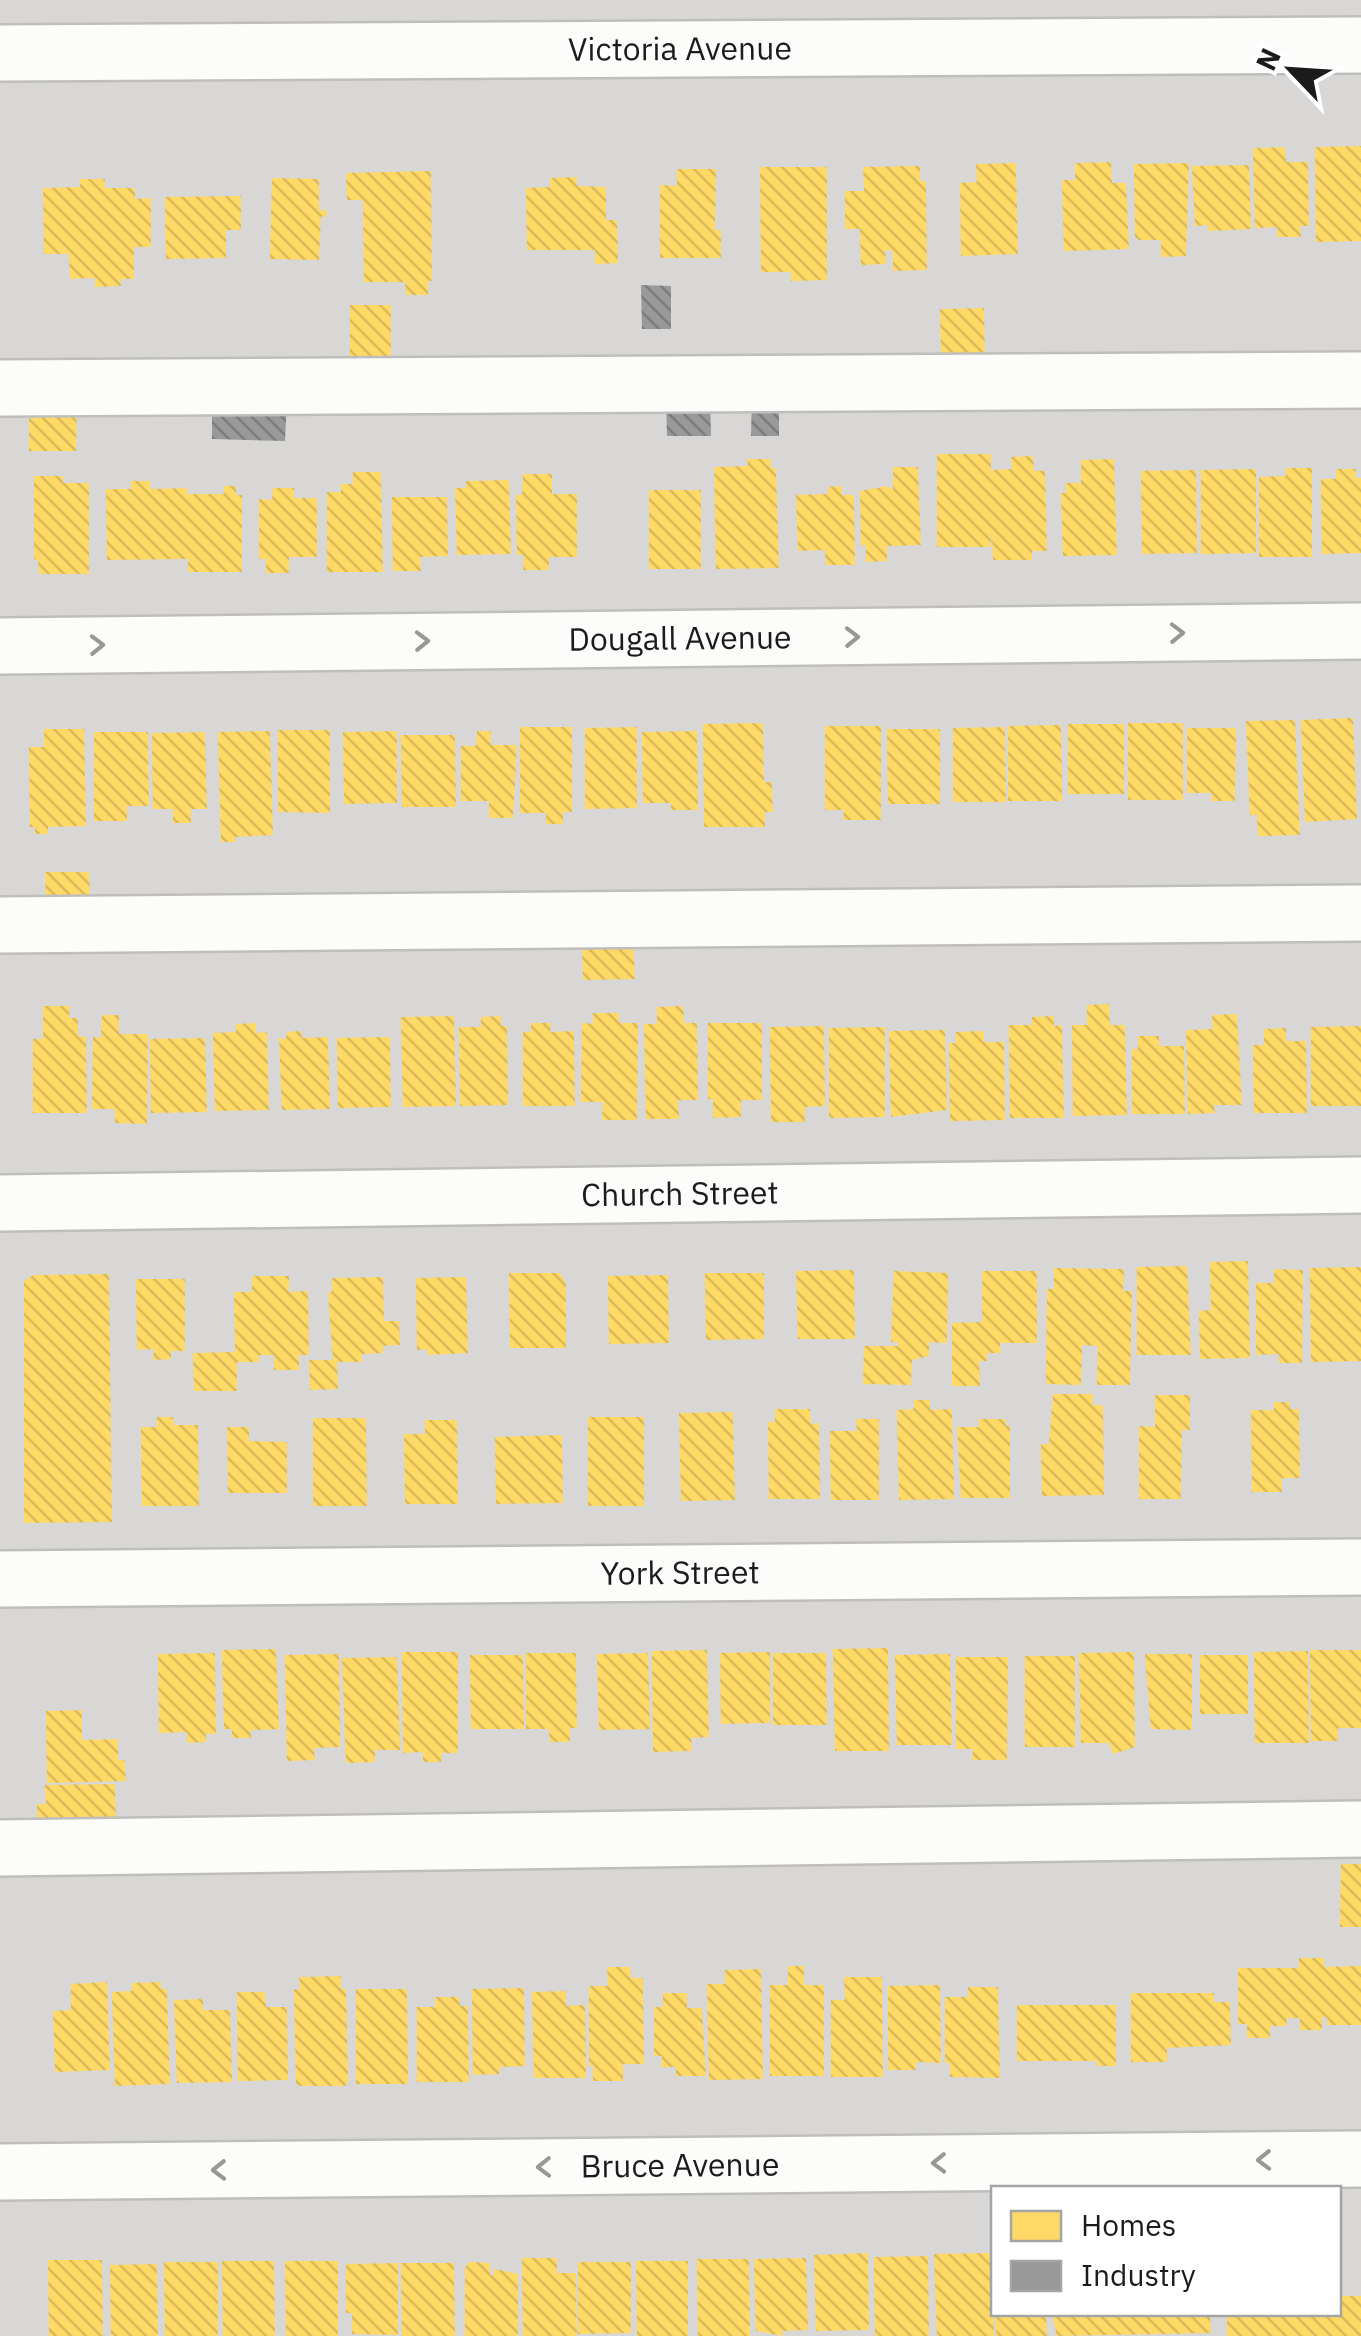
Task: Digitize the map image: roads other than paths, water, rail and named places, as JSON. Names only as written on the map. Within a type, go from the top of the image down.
[{"type":"street","name":"Victoria Avenue","points":[[0,53],[1361,45]]},
{"type":"street","points":[[0,388],[1361,380]]},
{"type":"street","name":"Dougall Avenue","points":[[0,646],[1361,631]]},
{"type":"street","points":[[0,925],[1361,914]]},
{"type":"street","name":"Church Street","points":[[0,1203],[1361,1185]]},
{"type":"street","name":"York Street","points":[[0,1579],[1361,1567]]},
{"type":"street","points":[[0,1848],[1361,1829]]},
{"type":"street","name":"Bruce Avenue","points":[[0,2172],[1361,2159]]}]
